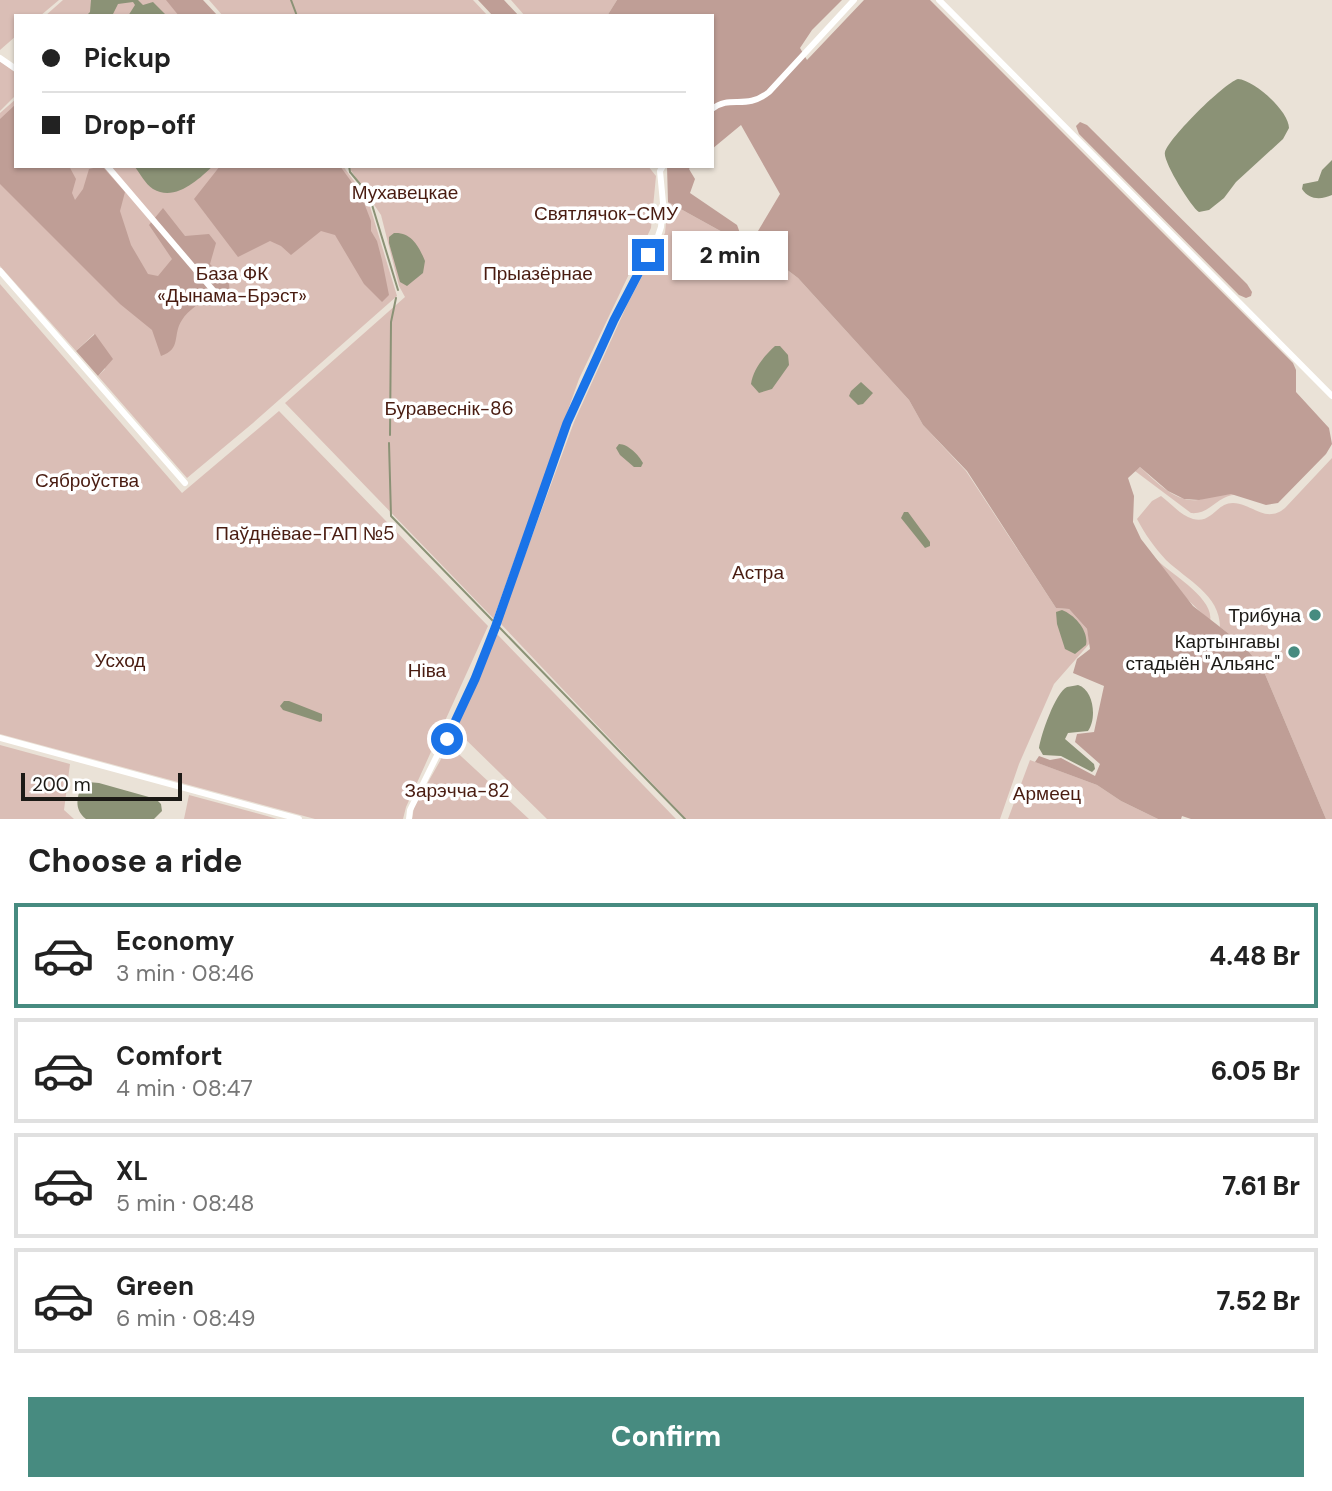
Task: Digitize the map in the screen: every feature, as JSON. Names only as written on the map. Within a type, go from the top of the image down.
[{"type":"street","points":[[714,107],[732,101],[745,104],[759,100],[854,0]]},
{"type":"street","points":[[939,0],[1332,396]]},
{"type":"street","points":[[109,168],[224,303]]},
{"type":"street","points":[[409,819],[410,810],[475,679],[567,423],[614,320],[662,227],[662,168]]},
{"type":"street","points":[[0,271],[185,483]]},
{"type":"street","points":[[0,738],[299,819]]},
{"type":"green space","points":[[0,0],[59,0],[42,14],[14,14],[14,38],[0,50]]},
{"type":"green space","points":[[63,0],[201,0],[212,14],[47,14]]},
{"type":"green space","points":[[209,0],[473,0],[486,14],[221,14]]},
{"type":"green space","points":[[511,0],[617,0],[608,14],[523,14]]},
{"type":"green space","points":[[0,61],[14,72],[14,97],[0,111]]},
{"type":"green space","name":"База ФК «Дынама-Брэст»","points":[[14,101],[14,168],[344,168],[368,200],[397,296],[187,478],[98,376],[105,369],[94,334],[76,351],[0,266],[0,113]]},
{"type":"green space","name":"Буравеснік-86","points":[[349,168],[650,168],[656,176],[651,228],[579,379],[494,619],[285,403],[405,297],[399,286],[381,215]]},
{"type":"green space","name":"Астра","points":[[668,202],[744,244],[753,244],[798,278],[909,400],[923,425],[966,471],[1056,608],[1069,609],[1087,629],[1090,643],[1054,684],[1019,764],[1000,819],[686,819],[500,623],[574,422],[627,305],[665,233]]},
{"type":"green space","points":[[0,284],[182,493],[279,411],[488,626],[403,819],[315,819],[0,734]]},
{"type":"green space","name":"Картынгавы стадыён \"Альянс\"","points":[[1332,458],[1332,819],[1326,819],[1262,667],[1242,644],[1220,627],[1215,606],[1201,589],[1166,560],[1137,519],[1152,501],[1161,496],[1180,512],[1199,520],[1210,516],[1222,506],[1233,503],[1272,514],[1285,508]]},
{"type":"green space","points":[[1140,467],[1166,490],[1182,498],[1198,500],[1223,494],[1238,495],[1225,497],[1204,511],[1191,513],[1135,471]]},
{"type":"green space","points":[[1155,558],[1198,595],[1210,612],[1210,621],[1185,597]]},
{"type":"green space","points":[[496,633],[676,819],[547,819],[455,729]]},
{"type":"green space","points":[[0,745],[70,764],[64,810],[74,819],[0,819]]},
{"type":"green space","name":"Зарэчча-82","points":[[449,745],[529,819],[412,819],[414,807]]},
{"type":"green space","name":"Армеец","points":[[1030,760],[1097,785],[1121,801],[1158,819],[1008,819]]},
{"type":"green space","points":[[189,795],[267,816],[277,819],[184,819]]},
{"type":"shaded area","points":[[91,0],[138,0],[143,5],[153,2],[165,14],[129,14],[135,5],[133,2],[118,4],[113,14],[88,14]]},
{"type":"shaded area","points":[[166,0],[203,0],[216,14],[177,14]]},
{"type":"shaded area","points":[[478,0],[504,0],[517,14],[491,14]]},
{"type":"shaded area","points":[[617,0],[842,0],[812,30],[800,48],[807,60],[864,0],[930,0],[1293,363],[1296,370],[1296,392],[1329,428],[1332,444],[1326,454],[1278,503],[1266,505],[1231,494],[1199,500],[1184,499],[1168,491],[1140,467],[1128,478],[1134,496],[1133,522],[1141,539],[1193,606],[1242,644],[1262,667],[1326,819],[1191,819],[1182,816],[1181,819],[1158,819],[1121,801],[1097,785],[1035,762],[1039,756],[1050,760],[1061,758],[1095,776],[1100,764],[1075,742],[1077,734],[1094,732],[1104,686],[1073,673],[1077,659],[1090,649],[1087,629],[1069,609],[1056,608],[967,471],[923,425],[909,400],[798,278],[753,244],[780,194],[741,125],[714,147],[714,14],[608,14]]},
{"type":"shaded area","points":[[1238,79],[1253,85],[1270,97],[1283,113],[1289,128],[1283,139],[1236,182],[1224,198],[1209,210],[1199,212],[1178,183],[1165,152],[1176,135],[1198,112],[1221,90]]},
{"type":"shaded area","points":[[14,106],[14,168],[70,168],[76,179],[72,193],[75,200],[83,189],[89,169],[104,168],[125,192],[120,211],[131,245],[148,274],[158,276],[172,259],[149,225],[163,208],[185,236],[209,234],[216,243],[210,264],[229,284],[230,296],[226,301],[211,294],[191,309],[179,326],[172,350],[161,356],[152,330],[120,304],[0,184],[0,119]]},
{"type":"shaded area","points":[[1080,122],[1087,125],[1247,284],[1252,292],[1251,296],[1246,298],[1239,295],[1079,134],[1076,126]]},
{"type":"shaded area","points":[[1332,160],[1332,195],[1320,198],[1308,195],[1302,189],[1303,184],[1318,181],[1322,170]]},
{"type":"shaded area","points":[[135,168],[211,168],[186,188],[170,193],[153,189]]},
{"type":"shaded area","points":[[218,168],[341,168],[361,195],[371,221],[371,231],[377,241],[389,295],[382,302],[364,284],[335,235],[321,231],[291,255],[270,241],[238,257],[194,199]]},
{"type":"shaded area","points":[[667,168],[690,168],[695,179],[690,193],[737,225],[744,244],[668,202]]},
{"type":"shaded area","points":[[394,233],[410,237],[425,261],[423,273],[407,286],[400,282],[389,243],[389,237]]},
{"type":"shaded area","points":[[95,334],[113,359],[98,376],[76,351]]},
{"type":"shaded area","points":[[775,346],[780,346],[788,355],[789,365],[772,389],[759,393],[751,384],[752,378],[760,363]]},
{"type":"shaded area","points":[[861,382],[873,393],[863,404],[858,405],[849,396]]},
{"type":"shaded area","points":[[619,444],[636,453],[643,463],[641,467],[634,467],[620,455],[616,448]]},
{"type":"shaded area","points":[[904,512],[908,512],[930,542],[930,546],[925,548],[901,518]]},
{"type":"shaded area","points":[[1062,610],[1076,620],[1085,634],[1086,645],[1075,654],[1065,649],[1057,624],[1056,612]]},
{"type":"shaded area","points":[[1078,685],[1091,699],[1091,726],[1088,731],[1068,733],[1065,739],[1094,764],[1095,769],[1092,772],[1061,756],[1043,755],[1039,748],[1058,697],[1067,687]]},
{"type":"shaded area","points":[[284,701],[322,714],[322,721],[283,710],[280,706]]},
{"type":"shaded area","points":[[88,782],[156,799],[161,804],[162,811],[154,819],[86,819],[78,808],[77,800],[81,787]]},
{"type":"waterway","points":[[291,0],[296,14]]},
{"type":"waterway","points":[[349,168],[369,195],[398,290]]},
{"type":"waterway","points":[[390,435],[391,322],[396,298]]},
{"type":"waterway","points":[[389,443],[391,516],[493,621]]},
{"type":"waterway","points":[[500,628],[685,819]]},
{"type":"place","name":"Трибуна","points":[[1315,615]]},
{"type":"place","name":"Картынгавы стадыён \"Альянс\"","points":[[1294,652]]},
{"type":"route","points":[[447,739],[495,628],[567,423],[614,320],[648,255]]},
{"type":"park label","name":"Мухавецкае","points":[[405,192]]},
{"type":"park label","name":"Святлячок-СМУ","points":[[606,213]]},
{"type":"park label","name":"Прыазёрнае","points":[[538,273]]},
{"type":"park label","name":"Сяброўства","points":[[87,480]]},
{"type":"park label","name":"Паўднёвае-ГАП №5","points":[[305,533]]},
{"type":"park label","name":"Усход","points":[[120,660]]},
{"type":"park label","name":"Ніва","points":[[427,670]]}]
